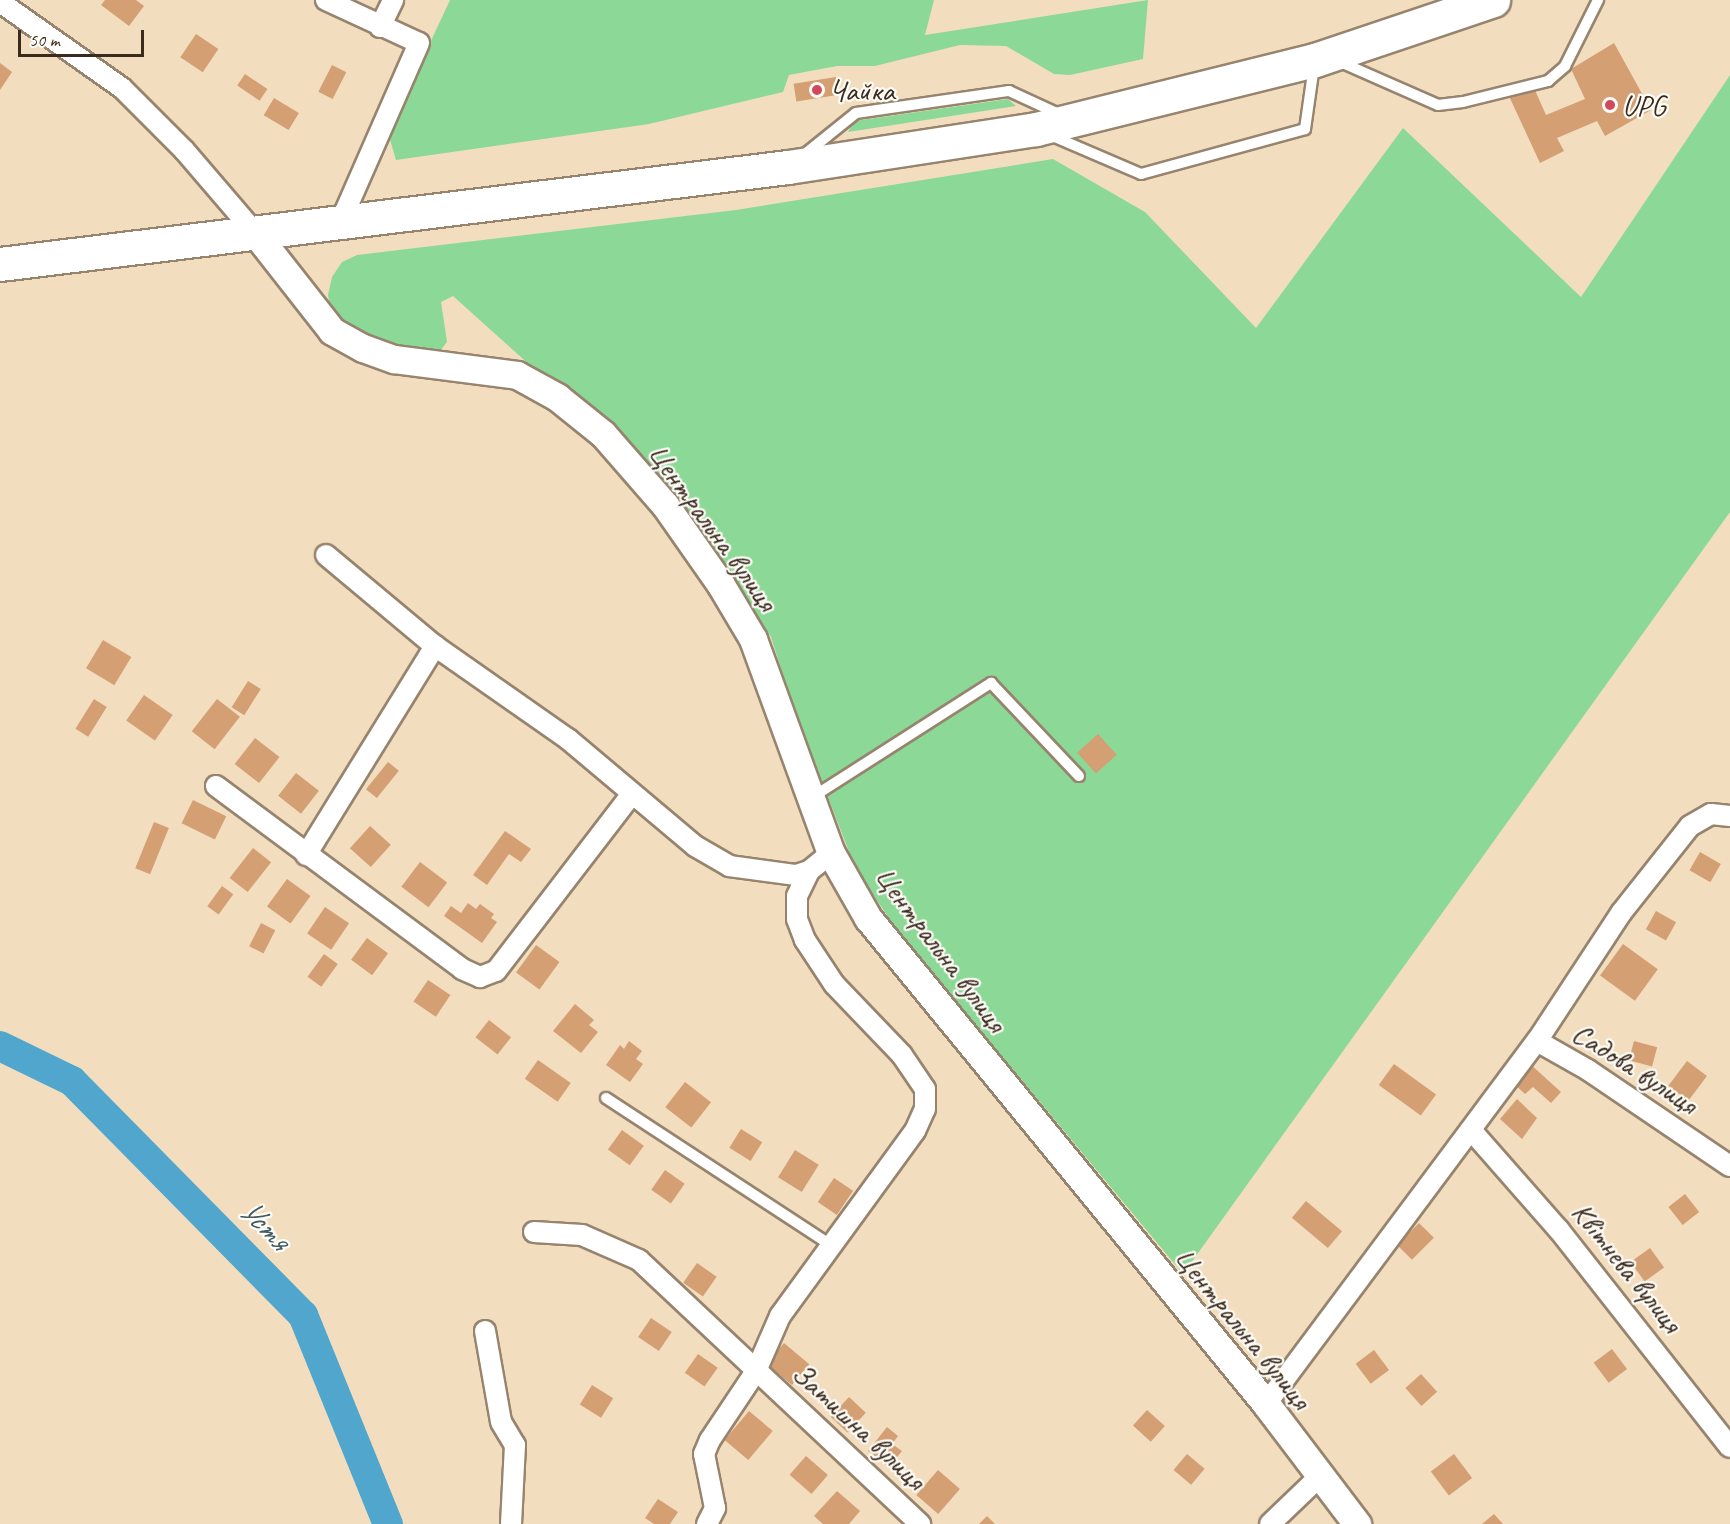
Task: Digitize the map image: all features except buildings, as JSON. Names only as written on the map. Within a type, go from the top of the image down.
[{"type":"highway","points":[[0,264],[339,225],[788,167],[1036,129],[1321,58],[1493,0]]},
{"type":"street","points":[[326,0],[380,27],[419,43],[339,225]]},
{"type":"street","points":[[380,27],[393,0]]},
{"type":"street","points":[[0,2],[122,88],[184,150],[256,234]]},
{"type":"street","name":"Центральна вулиця","points":[[256,234],[332,331],[363,348],[394,359],[517,375],[557,397],[603,434],[665,506],[721,585],[753,639],[831,853],[868,918],[1266,1404],[1319,1477],[1358,1524]]},
{"type":"street","points":[[326,555],[435,646],[568,739],[694,846],[729,866],[796,874],[809,871]]},
{"type":"street","points":[[306,855],[435,646]]},
{"type":"street","points":[[216,786],[462,969],[480,977],[496,971],[632,794]]},
{"type":"street","points":[[1266,1404],[1537,1041],[1622,913],[1690,826],[1711,814],[1730,816]]},
{"type":"street","points":[[707,1524],[715,1508],[704,1454],[756,1371],[780,1316],[915,1131],[925,1109],[925,1089],[902,1055],[834,984],[805,940],[797,919],[797,896],[809,871],[831,853]]},
{"type":"street","name":"Садова вулиця","points":[[1537,1041],[1588,1070],[1730,1166]]},
{"type":"street","name":"Квітнева вулиця","points":[[1471,1130],[1559,1230],[1730,1447]]},
{"type":"street","name":"Затишна вулиця","points":[[534,1232],[582,1235],[639,1260],[920,1524]]},
{"type":"street","points":[[485,1331],[501,1422],[514,1446],[511,1524]]},
{"type":"street","points":[[1270,1524],[1319,1477]]},
{"type":"lane","points":[[1036,129],[1141,174],[1305,129],[1321,58],[1438,105],[1463,102],[1548,81],[1565,66],[1598,0]]},
{"type":"lane","points":[[788,167],[856,113],[1009,91],[1073,120]]},
{"type":"lane","points":[[811,798],[991,683],[1079,776]]},
{"type":"lane","points":[[606,1098],[831,1245]]},
{"type":"green space","points":[[450,0],[934,0],[925,35],[1148,0],[1143,59],[1070,75],[1054,74],[1006,46],[960,45],[875,66],[837,66],[789,75],[783,92],[649,124],[396,160],[388,133]]},
{"type":"green space","points":[[1730,75],[1730,512],[1183,1274],[894,926],[855,867],[793,707],[771,637],[720,556],[655,471],[603,416],[532,367],[453,296],[441,302],[447,342],[440,351],[409,350],[343,327],[331,312],[328,295],[332,277],[342,262],[357,255],[736,210],[1053,159],[1145,212],[1256,328],[1403,128],[1581,297]]},
{"type":"green space","points":[[1008,99],[1016,106],[848,132],[854,121]]},
{"type":"waterway","name":"Устя","points":[[0,1046],[72,1081],[303,1315],[388,1524]]},
{"type":"place","name":"Чайка","points":[[817,90]]},
{"type":"place","name":"UPG","points":[[1610,105]]}]
